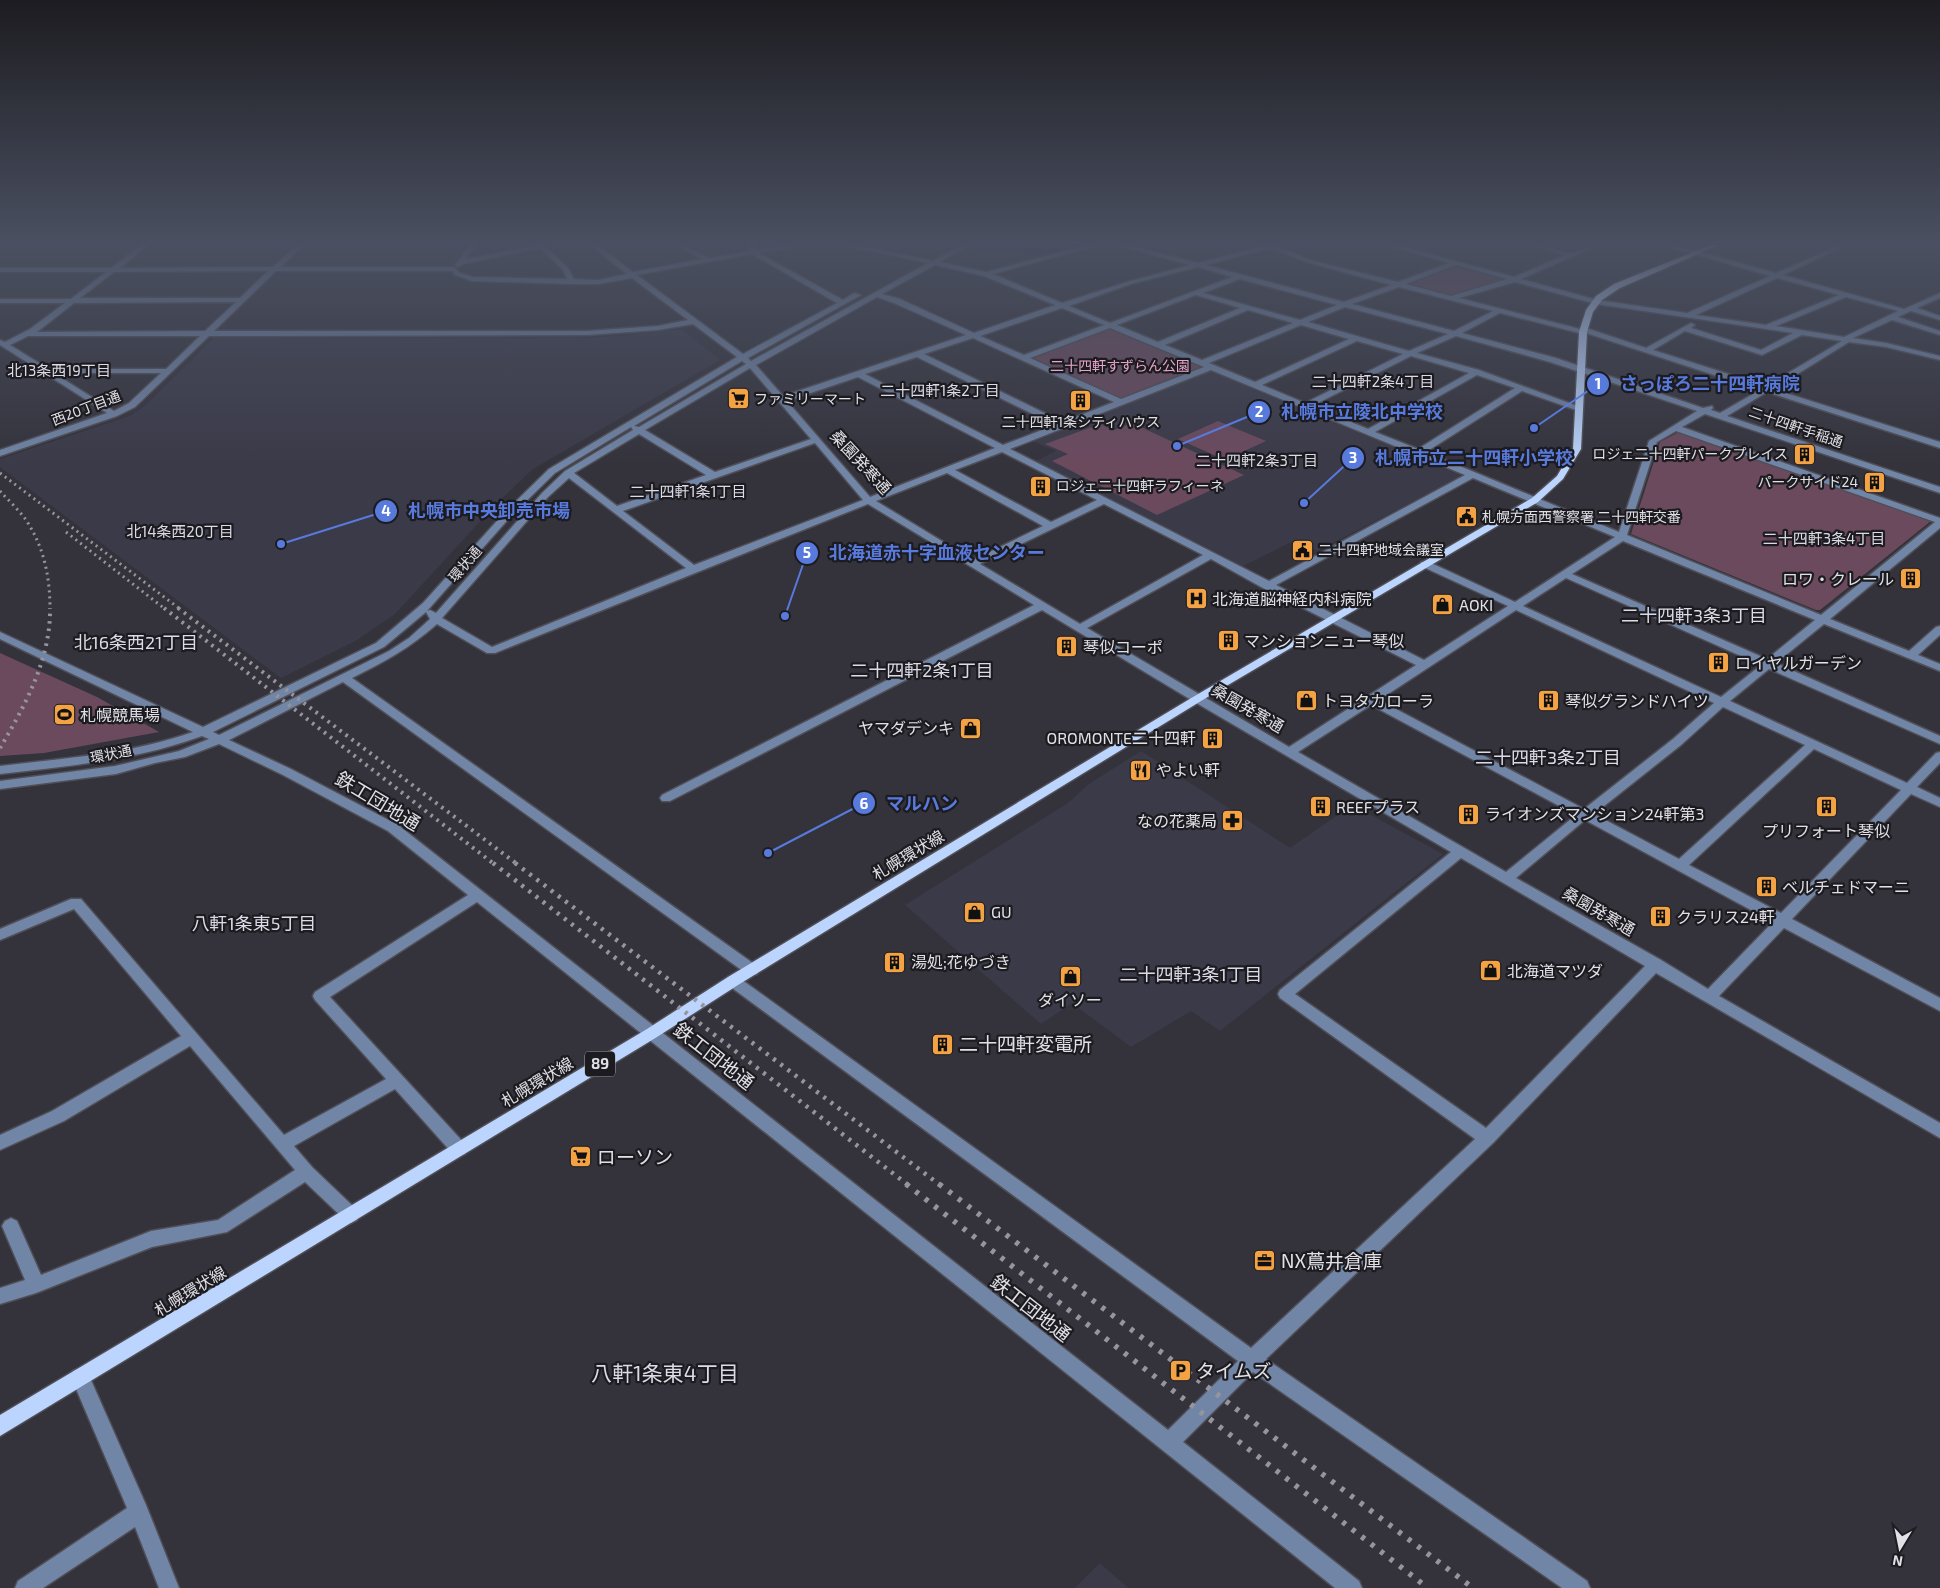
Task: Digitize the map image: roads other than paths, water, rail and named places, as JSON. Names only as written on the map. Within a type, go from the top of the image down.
[{"type":"main road","name":"札幌環状線","points":[[0,1426],[652,1033],[733,981],[1197,699],[1535,500],[1556,484],[1571,463],[1577,449],[1583,331],[1587,319]]},
{"type":"street","points":[[2,343],[28,334],[48,319]]},
{"type":"street","name":"西20丁目通","points":[[0,453],[114,414],[132,405],[222,319]]},
{"type":"street","name":"桑園発寒通","points":[[691,319],[747,360],[869,501],[1197,699],[1656,964],[1940,1131]]},
{"type":"street","name":"環状通","points":[[0,785],[116,770],[154,759],[181,754],[219,740],[393,653],[413,640],[436,619],[545,495],[568,473],[641,430],[747,360],[816,319]]},
{"type":"street","name":"環状通","points":[[0,770],[135,753],[166,745],[203,732],[380,645],[400,631],[426,608],[539,481],[559,465],[628,424],[828,319]]},
{"type":"street","points":[[937,319],[1121,402]]},
{"type":"street","points":[[781,400],[1022,319]]},
{"type":"street","points":[[1093,319],[1940,668]]},
{"type":"street","points":[[1024,358],[1128,319]]},
{"type":"street","points":[[1158,345],[1219,319]]},
{"type":"street","points":[[1291,319],[1476,372],[1579,408]]},
{"type":"street","points":[[426,608],[436,619],[491,651],[694,568],[1121,402],[1308,319]]},
{"type":"street","name":"二十四軒手稲通","points":[[1397,319],[1581,364],[1721,416],[1940,490]]},
{"type":"street","name":"二十四軒手稲通","points":[[1424,319],[1581,364],[1714,405],[1940,482]]},
{"type":"street","points":[[1305,406],[1411,353],[1464,330],[1483,319]]},
{"type":"street","points":[[1535,319],[1647,350],[1940,445]]},
{"type":"street","points":[[1647,350],[1702,319]]},
{"type":"street","points":[[1712,319],[1886,345],[1940,358]]},
{"type":"street","points":[[1767,327],[1786,319]]},
{"type":"street","points":[[1721,416],[1844,342],[1846,339],[1887,319]]},
{"type":"street","points":[[1897,319],[1940,333]]},
{"type":"street","points":[[28,334],[587,333],[658,328],[694,321]]},
{"type":"street","points":[[1685,329],[1762,353],[1801,332]]},
{"type":"street","points":[[1255,385],[1356,338]]},
{"type":"street","points":[[2,343],[114,414]]},
{"type":"street","points":[[917,354],[1063,425]]},
{"type":"street","points":[[54,376],[69,371],[168,371]]},
{"type":"street","points":[[1368,432],[1476,372]]},
{"type":"street","points":[[858,374],[1424,666]]},
{"type":"street","points":[[1419,453],[1521,388]]},
{"type":"street","points":[[1290,752],[1622,537],[1652,440],[1714,405]]},
{"type":"street","points":[[628,424],[641,430],[714,476]]},
{"type":"street","points":[[1508,878],[1585,814],[1677,742],[1722,702],[1823,620],[1935,534],[1940,522],[1676,428]]},
{"type":"street","points":[[616,510],[816,440]]},
{"type":"street","points":[[948,470],[1050,526]]},
{"type":"street","points":[[568,473],[694,568]]},
{"type":"street","points":[[1267,586],[1472,476]]},
{"type":"street","points":[[972,564],[1103,501]]},
{"type":"street","points":[[1080,628],[1209,556]]},
{"type":"street","points":[[1425,564],[1940,803]]},
{"type":"street","points":[[1565,574],[1940,740]]},
{"type":"street","points":[[666,798],[1043,605]]},
{"type":"street","points":[[1911,656],[1940,629]]},
{"type":"street","name":"鉄工団地通","points":[[0,635],[287,772],[393,828],[476,896],[652,1033],[1352,1588]]},
{"type":"street","points":[[345,678],[752,970]]},
{"type":"street","points":[[1371,700],[1782,921],[1938,1000]]},
{"type":"street","points":[[1680,866],[1813,744]]},
{"type":"street","points":[[1710,996],[1940,756]]},
{"type":"street","points":[[1461,852],[1284,994],[1487,1138]]},
{"type":"street","points":[[459,1149],[320,996],[476,896]]},
{"type":"street","points":[[0,935],[76,902],[306,1172],[351,1215]]},
{"type":"street","points":[[1169,1443],[1252,1360],[1487,1138],[1656,964]]},
{"type":"street","points":[[733,981],[1252,1360],[1580,1588]]},
{"type":"street","points":[[0,1143],[58,1116],[191,1038]]},
{"type":"street","points":[[282,1144],[397,1080]]},
{"type":"street","points":[[0,1296],[36,1285],[152,1239],[221,1226],[306,1172]]},
{"type":"street","points":[[11,1226],[36,1285]]},
{"type":"street","points":[[80,1378],[139,1512],[169,1588]]},
{"type":"street","points":[[25,1588],[139,1512]]},
{"type":"railway","points":[[0,473],[180,609]]},
{"type":"railway","points":[[0,491],[23,516],[42,552],[49,585],[50,608]]},
{"type":"railway","points":[[66,532],[165,609]]},
{"type":"railway","points":[[0,748],[35,681],[46,645],[50,608]]},
{"type":"railway","points":[[164,608],[494,864]]},
{"type":"railway","points":[[178,608],[517,864]]},
{"type":"railway","points":[[493,863],[908,1185]]},
{"type":"railway","points":[[515,863],[940,1185]]},
{"type":"railway","points":[[906,1184],[1428,1588]]},
{"type":"railway","points":[[939,1184],[1473,1588]]},
{"type":"place","name":"ファミリーマート","points":[[738,399]]},
{"type":"place","name":"二十四軒1条シティハウス","points":[[1081,400]]},
{"type":"place","name":"さっぽろ二十四軒病院","points":[[1534,428]]},
{"type":"place","name":"札幌市立陵北中学校","points":[[1177,446]]},
{"type":"place","name":"ロジェ二十四軒パークプレイス","points":[[1804,454]]},
{"type":"place","name":"パークサイド24","points":[[1874,482]]},
{"type":"place","name":"ロジェ二十四軒ラフィーネ","points":[[1040,486]]},
{"type":"place","name":"札幌市立二十四軒小学校","points":[[1304,503]]},
{"type":"place","name":"札幌方面西警察署 二十四軒交番","points":[[1466,517]]},
{"type":"place","name":"札幌市中央卸売市場","points":[[281,544]]},
{"type":"place","name":"二十四軒地域会議室","points":[[1302,550]]},
{"type":"place","name":"ロワ・クレール","points":[[1910,579]]},
{"type":"place","name":"北海道脳神経内科病院","points":[[1196,599]]},
{"type":"place","name":"AOKI","points":[[1443,605]]},
{"type":"place","name":"北海道赤十字血液センター","points":[[785,616]]},
{"type":"place","name":"マンションニュー琴似","points":[[1228,641]]},
{"type":"place","name":"琴似コーポ","points":[[1067,647]]},
{"type":"place","name":"ロイヤルガーデン","points":[[1719,663]]},
{"type":"place","name":"トヨタカローラ","points":[[1306,701]]},
{"type":"place","name":"琴似グランドハイツ","points":[[1549,701]]},
{"type":"place","name":"札幌競馬場","points":[[64,715]]},
{"type":"place","name":"ヤマダデンキ","points":[[970,728]]},
{"type":"place","name":"OROMONTE二十四軒","points":[[1212,738]]},
{"type":"place","name":"やよい軒","points":[[1140,770]]},
{"type":"place","name":"REEFプラス","points":[[1320,807]]},
{"type":"place","name":"プリフォート琴似","points":[[1826,807]]},
{"type":"place","name":"ライオンズマンション24軒第3","points":[[1469,814]]},
{"type":"place","name":"なの花薬局","points":[[1233,821]]},
{"type":"place","name":"マルハン","points":[[768,853]]},
{"type":"place","name":"ベルチェドマーニ","points":[[1766,887]]},
{"type":"place","name":"GU","points":[[975,912]]},
{"type":"place","name":"クラリス24軒","points":[[1660,917]]},
{"type":"place","name":"湯処;花ゆづき","points":[[895,962]]},
{"type":"place","name":"北海道マツダ","points":[[1491,971]]},
{"type":"place","name":"ダイソー","points":[[1070,976]]},
{"type":"place","name":"二十四軒変電所","points":[[943,1044]]},
{"type":"place","name":"ローソン","points":[[581,1157]]},
{"type":"place","name":"NX蔦井倉庫","points":[[1265,1261]]},
{"type":"place","name":"タイムズ","points":[[1180,1371]]},
{"type":"district","name":"北13条西19丁目","points":[[59,371]]},
{"type":"district","name":"二十四軒2条4丁目","points":[[1373,382]]},
{"type":"district","name":"二十四軒1条2丁目","points":[[940,391]]},
{"type":"district","name":"二十四軒2条3丁目","points":[[1257,461]]},
{"type":"district","name":"二十四軒1条1丁目","points":[[688,492]]},
{"type":"district","name":"北14条西20丁目","points":[[180,532]]},
{"type":"district","name":"二十四軒3条4丁目","points":[[1824,539]]},
{"type":"district","name":"二十四軒3条3丁目","points":[[1694,616]]},
{"type":"district","name":"北16条西21丁目","points":[[136,643]]},
{"type":"district","name":"二十四軒2条1丁目","points":[[922,671]]},
{"type":"district","name":"二十四軒3条2丁目","points":[[1548,758]]},
{"type":"district","name":"八軒1条東5丁目","points":[[254,924]]},
{"type":"district","name":"二十四軒3条1丁目","points":[[1191,975]]},
{"type":"district","name":"八軒1条東4丁目","points":[[665,1374]]},
{"type":"park label","name":"二十四軒すずらん公園","points":[[1120,366]]}]
